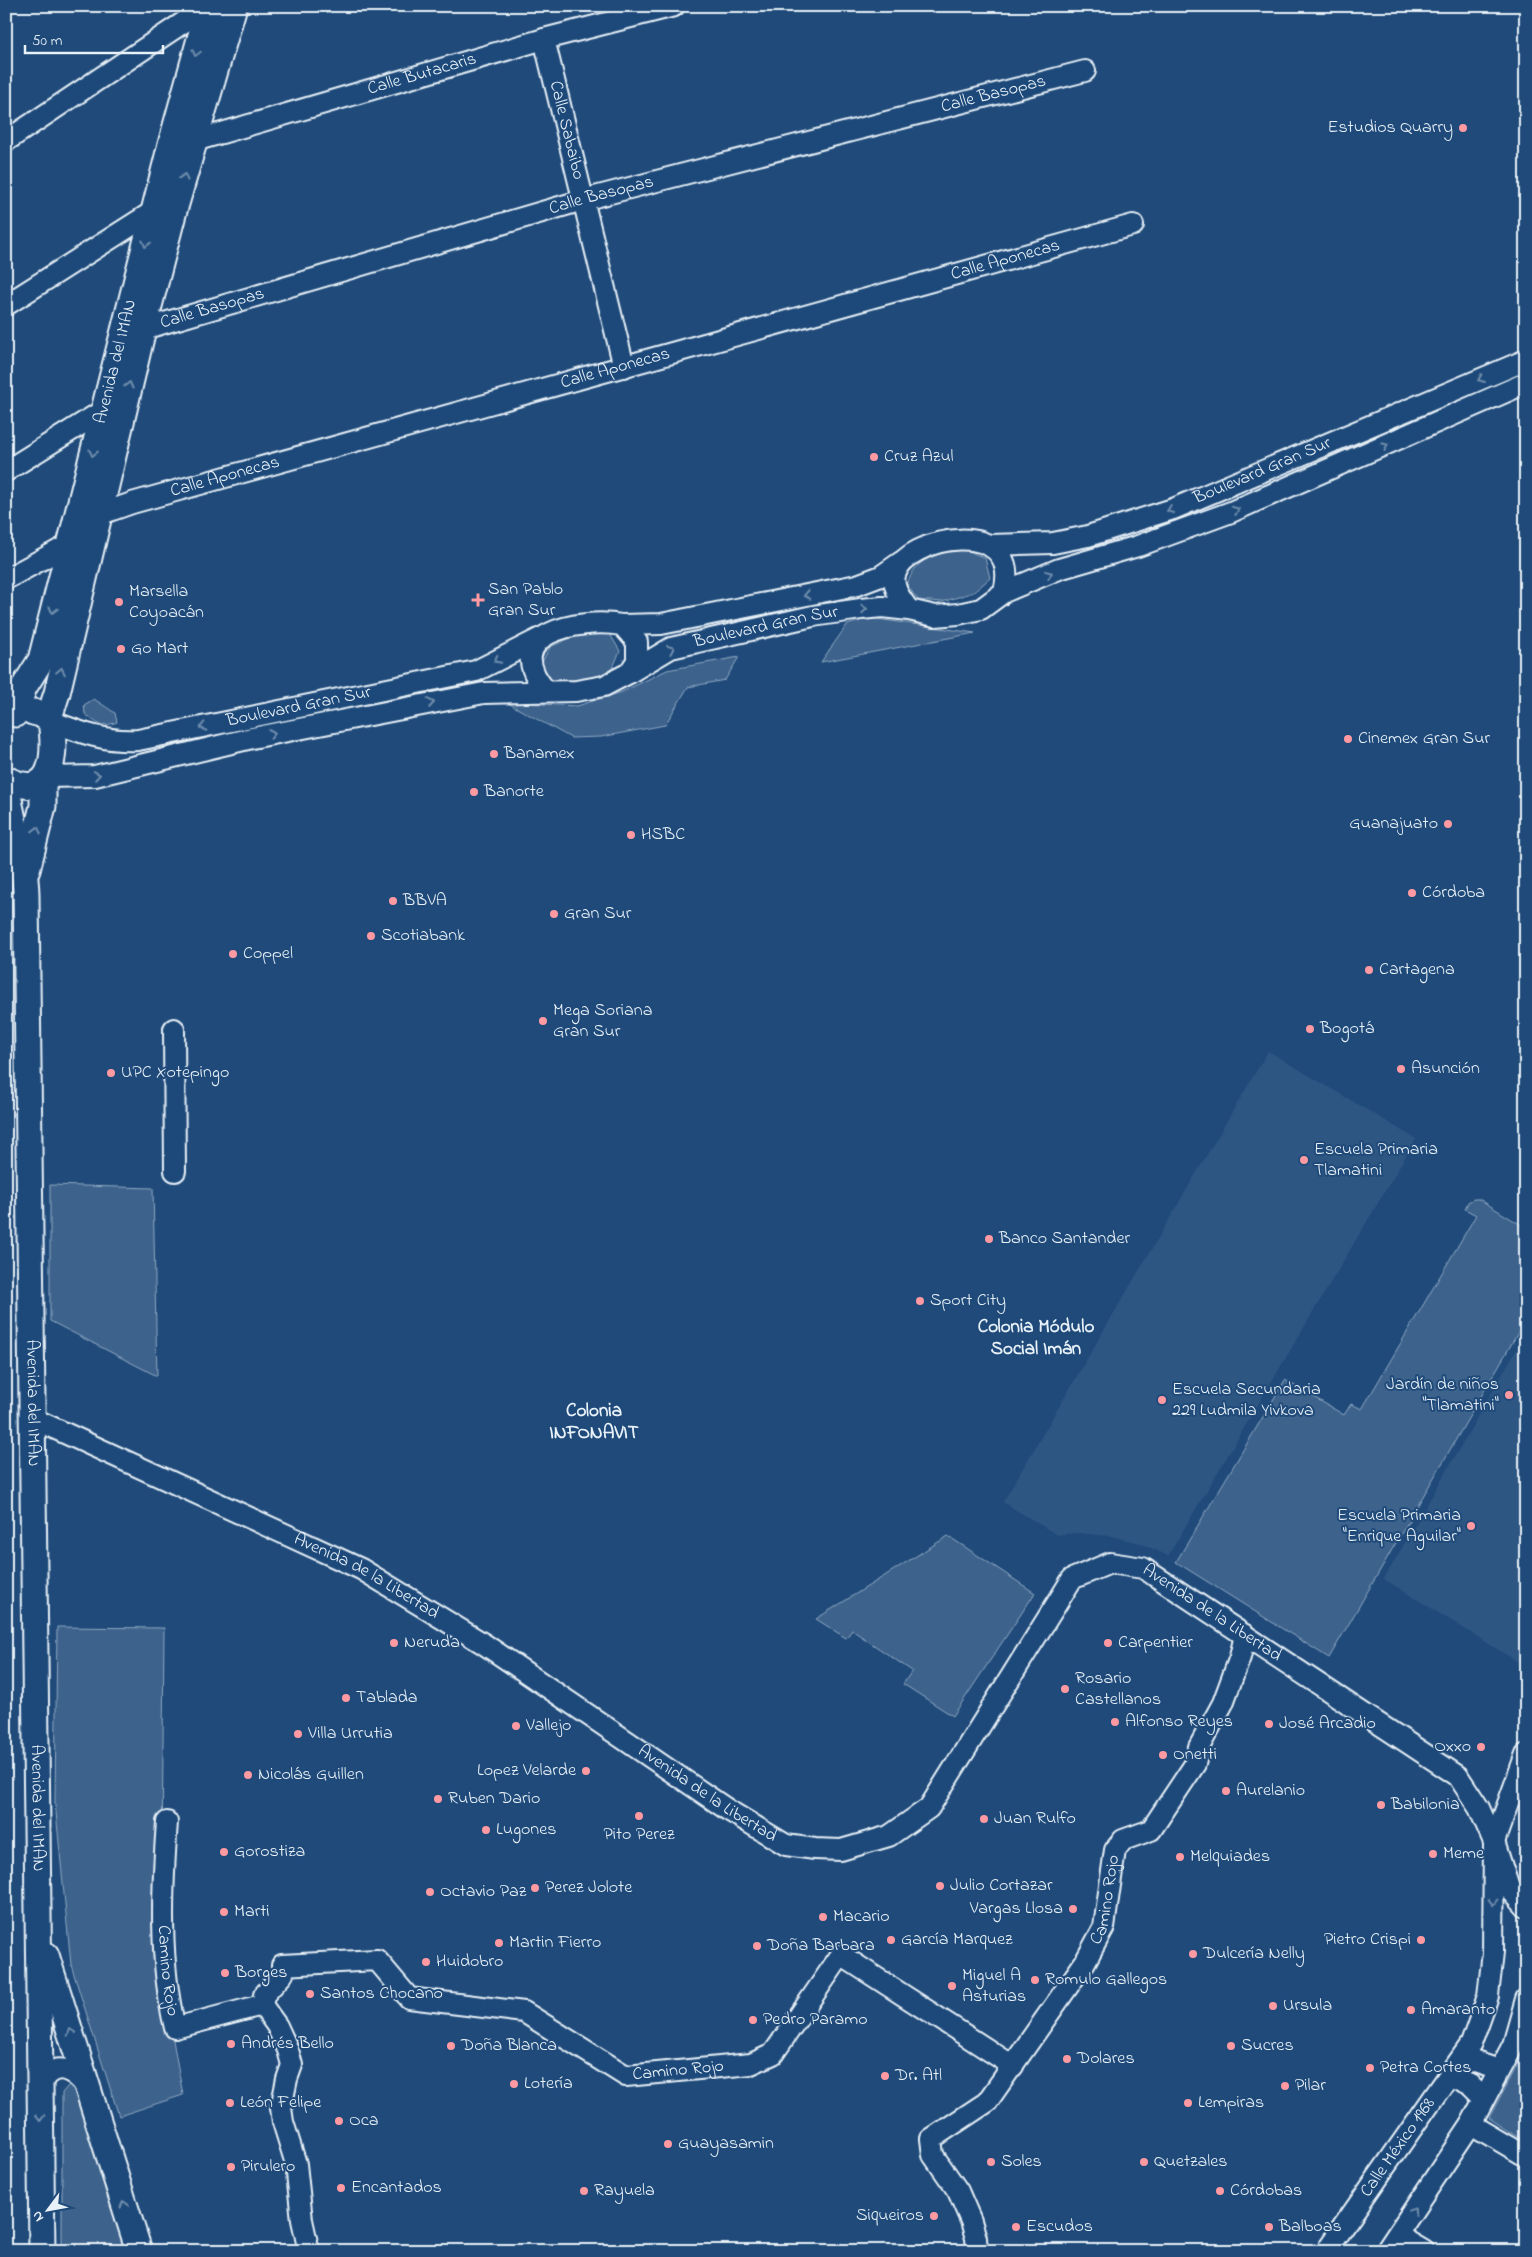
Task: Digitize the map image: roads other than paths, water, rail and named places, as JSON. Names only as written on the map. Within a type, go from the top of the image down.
[{"type":"main road","name":"Avenida del IMAN","points":[[164,213],[170,148],[209,6]]},
{"type":"main road","name":"Avenida del IMAN","points":[[9,719],[24,687],[41,660],[72,543],[113,412],[164,213],[194,141],[234,6]]},
{"type":"main road","name":"Avenida del IMAN","points":[[25,877],[43,806],[46,779],[54,743],[50,719],[98,515],[113,412]]},
{"type":"main road","points":[[9,719],[29,711],[50,719]]},
{"type":"main road","points":[[6,780],[20,786],[32,786],[46,779]]},
{"type":"main road","name":"Avenida del IMAN","points":[[6,780],[8,802],[25,877],[42,2251]]},
{"type":"main road","name":"Avenida del IMAN","points":[[37,1929],[139,2251]]},
{"type":"street","points":[[6,141],[209,6]]},
{"type":"street","name":"Calle Butacaris","points":[[170,148],[544,39],[607,15],[674,6]]},
{"type":"street","name":"Calle Sabaibo","points":[[544,39],[624,367]]},
{"type":"street","name":"Calle Basopas","points":[[133,332],[583,200],[1086,71]]},
{"type":"street","points":[[6,305],[164,213]]},
{"type":"street","name":"Calle Aponecas","points":[[98,515],[132,503],[1133,224]]},
{"type":"street","name":"Boulevard Gran Sur","points":[[990,545],[1049,544],[1088,536],[1138,521],[1224,489],[1526,360]]},
{"type":"street","name":"Boulevard Gran Sur","points":[[1004,592],[1059,569],[1138,546],[1231,512],[1526,383]]},
{"type":"street","points":[[1457,389],[1465,394],[1467,398],[1466,410]]},
{"type":"street","points":[[1439,397],[1436,400],[1436,409],[1447,418]]},
{"type":"street","points":[[6,471],[50,443],[113,412]]},
{"type":"street","points":[[11,576],[72,543],[98,515]]},
{"type":"street","points":[[969,539],[990,545],[1002,557],[1007,570],[1004,592],[981,608],[958,614],[935,616],[909,610],[900,598],[895,587],[895,576],[901,562],[922,549],[944,541],[969,539]]},
{"type":"street","name":"Boulevard Gran Sur","points":[[622,625],[661,624],[858,585],[882,576],[901,562]]},
{"type":"street","name":"Boulevard Gran Sur","points":[[629,673],[671,648],[813,616],[882,607],[909,610]]},
{"type":"street","points":[[602,622],[622,625],[633,636],[637,647],[637,661],[629,673],[604,686],[576,691],[546,691],[535,678],[530,666],[532,652],[541,638],[577,624],[602,622]]},
{"type":"street","name":"Boulevard Gran Sur","points":[[50,719],[91,736],[106,740],[138,740],[476,670],[541,638]]},
{"type":"street","name":"Boulevard Gran Sur","points":[[46,779],[95,776],[252,738],[484,694],[546,691]]},
{"type":"street","points":[[174,1029],[175,1170]]},
{"type":"street","name":"Avenida de la Libertad","points":[[32,1418],[361,1569],[484,1644],[728,1810],[786,1845],[814,1849],[841,1850],[889,1836],[929,1808],[1072,1579],[1110,1563],[1143,1568],[1458,1776],[1480,1808],[1494,1842],[1509,1888],[1526,1907]]},
{"type":"street","name":"Camino Rojo","points":[[977,2251],[976,2238],[971,2221],[958,2191],[933,2155],[931,2139],[987,2102],[1085,1962],[1104,1927],[1110,1895],[1111,1867],[1115,1850],[1123,1840],[1151,1830],[1195,1764],[1199,1747],[1223,1703],[1240,1657],[1245,1634]]},
{"type":"street","name":"Calle México 1968","points":[[1326,2251],[1471,2044],[1488,1996],[1493,1952],[1494,1842],[1526,1754]]},
{"type":"street","name":"Camino Rojo","points":[[166,1822],[164,1970],[175,2028],[262,2005],[264,1995],[283,1974],[282,1965],[377,1960],[409,1998],[524,2012],[626,2076],[751,2064],[772,2054],[842,1955],[1013,2066]]},
{"type":"street","points":[[1424,2251],[1392,2243],[1471,2124],[1513,2045],[1526,1999]]},
{"type":"street","points":[[262,2005],[277,2026],[288,2050],[292,2065],[286,2079],[281,2108],[283,2122],[296,2164],[302,2220],[308,2247]]},
{"type":"street","points":[[1464,2055],[1475,2062],[1499,2070]]},
{"type":"street","points":[[40,2085],[48,2074],[54,2071],[67,2070],[79,2077],[90,2092]]},
{"type":"street","points":[[1449,2075],[1470,2085],[1484,2100]]},
{"type":"street","points":[[1471,2124],[1522,2154],[1526,2154]]},
{"type":"place","name":"Estudios Quarry","points":[[1463,128]]},
{"type":"place","name":"Cruz Azul","points":[[874,457]]},
{"type":"place","name":"San Pablo Gran Sur","points":[[478,600]]},
{"type":"place","name":"Marsella Coyoacán","points":[[119,602]]},
{"type":"place","name":"Go Mart","points":[[121,649]]},
{"type":"place","name":"Cinemex Gran Sur","points":[[1348,739]]},
{"type":"place","name":"Banamex","points":[[494,754]]},
{"type":"place","name":"Banorte","points":[[474,792]]},
{"type":"place","name":"Guanajuato","points":[[1448,824]]},
{"type":"place","name":"HSBC","points":[[631,835]]},
{"type":"place","name":"Córdoba","points":[[1412,893]]},
{"type":"place","name":"BBVA","points":[[393,901]]},
{"type":"place","name":"Gran Sur","points":[[554,914]]},
{"type":"place","name":"Scotiabank","points":[[371,936]]},
{"type":"place","name":"Coppel","points":[[233,954]]},
{"type":"place","name":"Cartagena","points":[[1369,970]]},
{"type":"place","name":"Mega Soriana Gran Sur","points":[[543,1021]]},
{"type":"place","name":"Bogotá","points":[[1310,1029]]},
{"type":"place","name":"Asunción","points":[[1401,1069]]},
{"type":"place","name":"UPC Xotepingo","points":[[111,1073]]},
{"type":"place","name":"Escuela Primaria Tlamatini","points":[[1304,1160]]},
{"type":"place","name":"Banco Santander","points":[[989,1239]]},
{"type":"place","name":"Sport City","points":[[920,1301]]},
{"type":"place","name":"Jardín de niños \"Tlamatini\"","points":[[1509,1395]]},
{"type":"place","name":"Escuela Secundaria 229 Ludmila Yivkova","points":[[1162,1400]]},
{"type":"place","name":"Escuela Primaria \"Enrique Aguilar\"","points":[[1471,1526]]},
{"type":"place","name":"Neruda","points":[[394,1643]]},
{"type":"place","name":"Carpentier","points":[[1108,1643]]},
{"type":"place","name":"Rosario Castellanos","points":[[1065,1689]]},
{"type":"place","name":"Tablada","points":[[346,1698]]},
{"type":"place","name":"Alfonso Reyes","points":[[1115,1722]]},
{"type":"place","name":"José Arcadio","points":[[1269,1724]]},
{"type":"place","name":"Vallejo","points":[[516,1726]]},
{"type":"place","name":"Villa Urrutia","points":[[298,1734]]},
{"type":"place","name":"Oxxo","points":[[1481,1747]]},
{"type":"place","name":"Onetti","points":[[1163,1755]]},
{"type":"place","name":"Lopez Velarde","points":[[586,1771]]},
{"type":"place","name":"Nicolás Guillen","points":[[248,1775]]},
{"type":"place","name":"Aurelanio","points":[[1226,1791]]},
{"type":"place","name":"Ruben Dario","points":[[438,1799]]},
{"type":"place","name":"Babilonia","points":[[1381,1805]]},
{"type":"place","name":"Pito Perez","points":[[639,1816]]},
{"type":"place","name":"Juan Rulfo","points":[[984,1819]]},
{"type":"place","name":"Lugones","points":[[486,1830]]},
{"type":"place","name":"Gorostiza","points":[[224,1852]]},
{"type":"place","name":"Meme","points":[[1433,1854]]},
{"type":"place","name":"Melquiades","points":[[1180,1857]]},
{"type":"place","name":"Julio Cortazar","points":[[940,1886]]},
{"type":"place","name":"Perez Jolote","points":[[535,1888]]},
{"type":"place","name":"Octavio Paz","points":[[430,1892]]},
{"type":"place","name":"Vargas Llosa","points":[[1073,1909]]},
{"type":"place","name":"Marti","points":[[224,1912]]},
{"type":"place","name":"Macario","points":[[823,1917]]},
{"type":"place","name":"García Marquez","points":[[891,1940]]},
{"type":"place","name":"Pietro Crispi","points":[[1421,1940]]},
{"type":"place","name":"Martin Fierro","points":[[499,1943]]},
{"type":"place","name":"Doña Barbara","points":[[757,1946]]},
{"type":"place","name":"Dulcería Nelly","points":[[1193,1954]]},
{"type":"place","name":"Huidobro","points":[[426,1962]]},
{"type":"place","name":"Borges","points":[[225,1973]]},
{"type":"place","name":"Romulo Gallegos","points":[[1035,1980]]},
{"type":"place","name":"Miguel A Asturias","points":[[952,1986]]},
{"type":"place","name":"Santos Chocano","points":[[310,1994]]},
{"type":"place","name":"Ursula","points":[[1273,2006]]},
{"type":"place","name":"Amaranto","points":[[1411,2010]]},
{"type":"place","name":"Pedro Paramo","points":[[753,2020]]},
{"type":"place","name":"Andrés Bello","points":[[231,2044]]},
{"type":"place","name":"Doña Blanca","points":[[451,2046]]},
{"type":"place","name":"Sucres","points":[[1231,2046]]},
{"type":"place","name":"Dolares","points":[[1067,2059]]},
{"type":"place","name":"Petra Cortes","points":[[1370,2068]]},
{"type":"place","name":"Dr. Atl","points":[[885,2076]]},
{"type":"place","name":"Lotería","points":[[514,2084]]},
{"type":"place","name":"Pilar","points":[[1285,2086]]},
{"type":"place","name":"León Felipe","points":[[230,2103]]},
{"type":"place","name":"Lempiras","points":[[1188,2103]]},
{"type":"place","name":"Oca","points":[[339,2121]]},
{"type":"place","name":"Guayasamin","points":[[668,2144]]},
{"type":"place","name":"Soles","points":[[991,2162]]},
{"type":"place","name":"Quetzales","points":[[1144,2162]]},
{"type":"place","name":"Pirulero","points":[[231,2167]]},
{"type":"place","name":"Encantados","points":[[341,2188]]},
{"type":"place","name":"Rayuela","points":[[584,2191]]},
{"type":"place","name":"Córdobas","points":[[1220,2191]]},
{"type":"place","name":"Siqueiros","points":[[934,2216]]},
{"type":"place","name":"Escudos","points":[[1016,2227]]},
{"type":"place","name":"Balboas","points":[[1269,2227]]},
{"type":"district","name":"Colonia Módulo Social Imán","points":[[1036,1338]]},
{"type":"district","name":"Colonia INFONAVIT","points":[[594,1422]]}]
